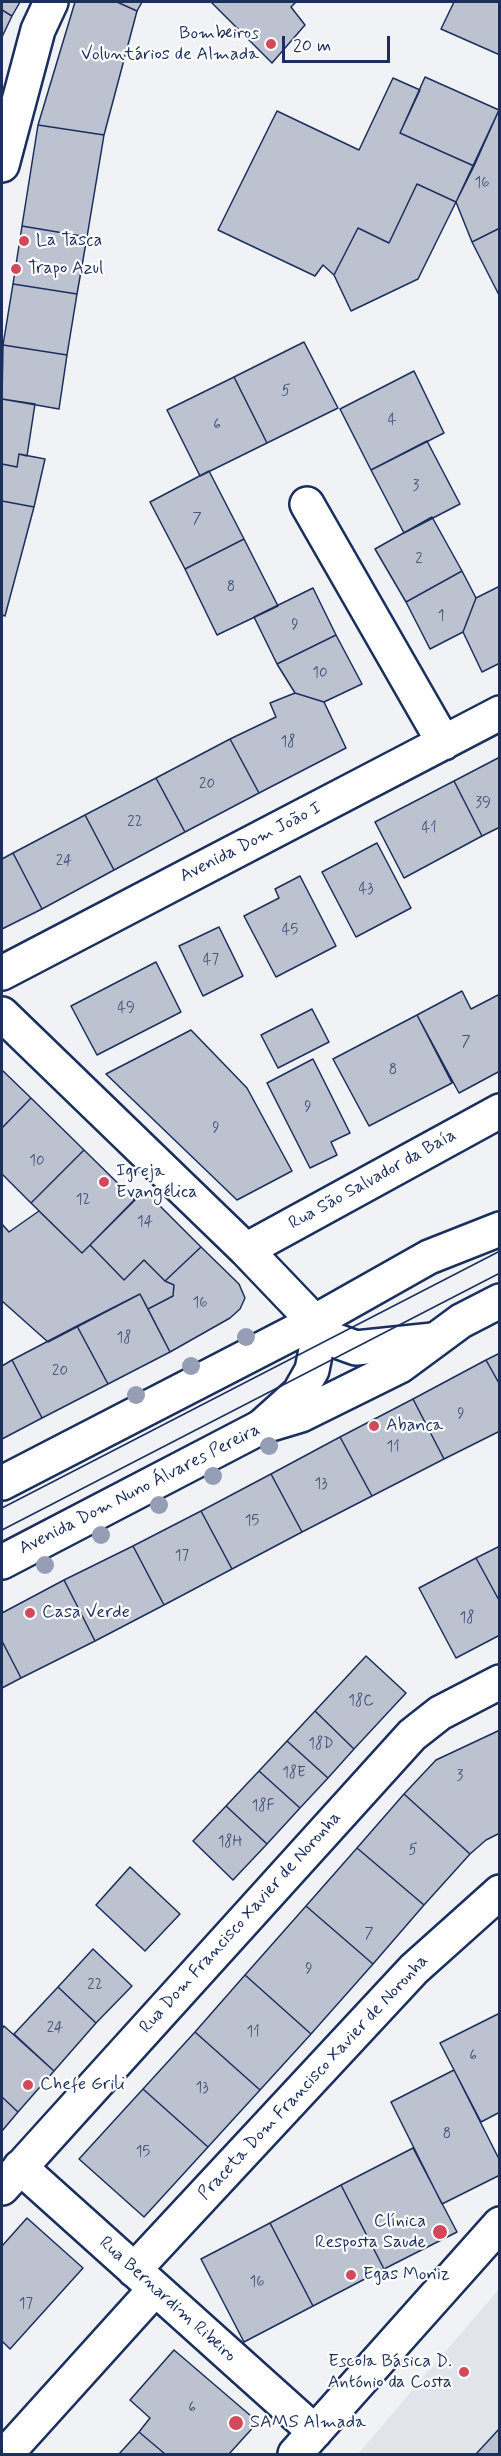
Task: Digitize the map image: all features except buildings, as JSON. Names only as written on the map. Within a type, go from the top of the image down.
[{"type":"street","points":[[2,165],[38,30],[51,2]]},
{"type":"street","points":[[307,504],[444,743]]},
{"type":"street","name":"Avenida Dom João I","points":[[2,973],[500,713]]},
{"type":"street","points":[[2,1014],[246,1250],[312,1323],[331,1339],[356,1348],[433,1341]]},
{"type":"street","name":"Rua São Salvador da Baía","points":[[246,1250],[500,1111]]},
{"type":"street","points":[[2,1484],[312,1323],[429,1257],[500,1229]]},
{"type":"street","name":"Avenida Dom Nuno Álvares Pereira","points":[[2,1562],[261,1427],[301,1415],[400,1366],[433,1341],[500,1301]]},
{"type":"street","points":[[261,1427],[299,1393],[312,1370],[317,1345],[312,1323]]},
{"type":"street","name":"Rua Dom Francisco Xavier de Noronha","points":[[11,2177],[412,1735],[440,1713],[500,1682]]},
{"type":"street","name":"Praceta Dom Francisco Xavier de Noronha","points":[[6,2454],[145,2280],[414,1969],[500,1892]]},
{"type":"street","name":"Rua Bernardim Ribeiro","points":[[11,2177],[145,2280],[305,2443]]},
{"type":"street","points":[[305,2443],[500,2224]]},
{"type":"shaded area","name":"Escola Básica D. António da Costa","points":[[499,2289],[499,2454],[358,2454]]},
{"type":"tram line","points":[[2,1508],[500,1251]]},
{"type":"tram line","points":[[2,1530],[500,1273]]},
{"type":"place","name":"Bombeiros Voluntários de Almada","points":[[271,44]]},
{"type":"place","name":"La Tasca","points":[[24,241]]},
{"type":"place","name":"Trapo Azul","points":[[16,269]]},
{"type":"place","name":"Igreja Evangélica","points":[[104,1182]]},
{"type":"place","name":"Abanca","points":[[374,1426]]},
{"type":"place","name":"Casa Verde","points":[[30,1613]]},
{"type":"place","name":"Chefe Grili","points":[[28,2085]]},
{"type":"place","name":"Clínica Resposta Saude","points":[[440,2232]]},
{"type":"place","name":"Egas Moniz","points":[[351,2275]]},
{"type":"place","name":"Escola Básica D. António da Costa","points":[[464,2372]]},
{"type":"place","name":"SAMS Almada","points":[[236,2423]]}]
